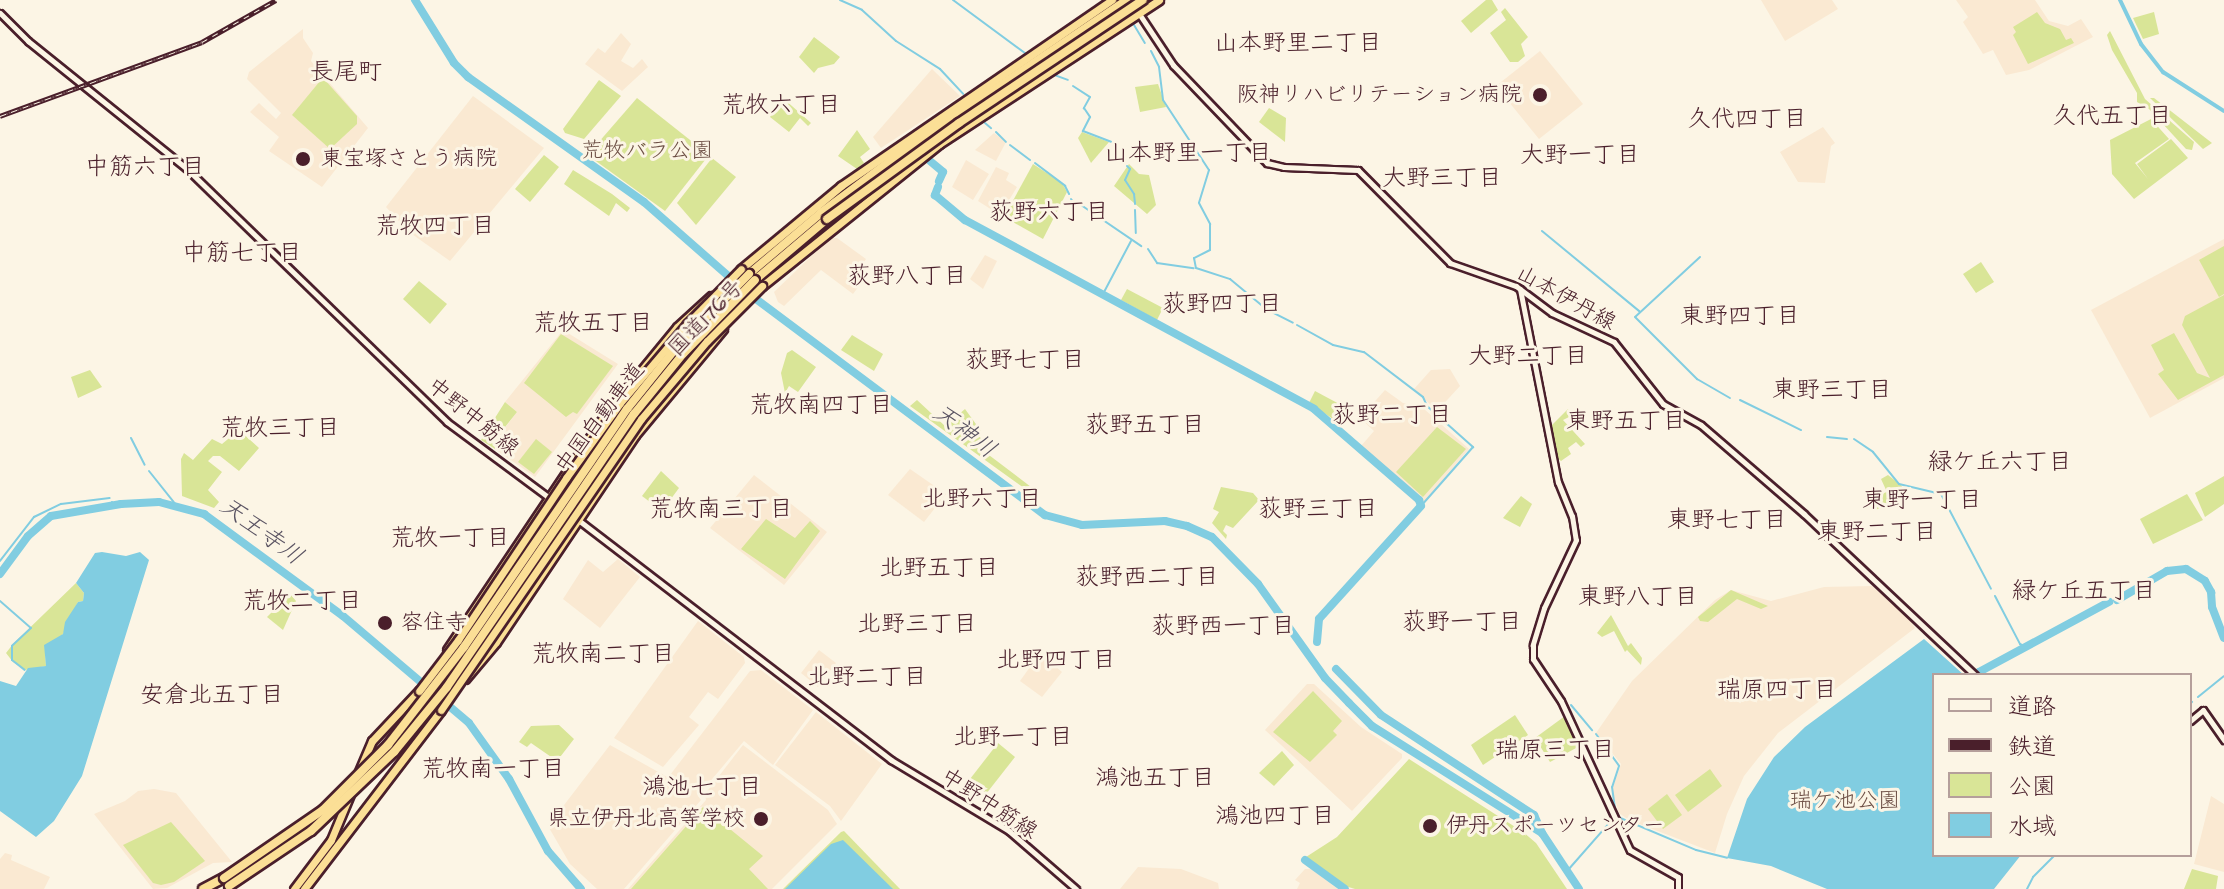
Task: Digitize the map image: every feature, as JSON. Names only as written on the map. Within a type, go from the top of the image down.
[{"type":"highway","name":"国道176号","points":[[304,889],[441,710],[608,463],[672,380],[739,308],[752,277],[841,186],[1112,0]]},
{"type":"highway","name":"中国自動車道","points":[[203,889],[225,884],[314,817],[388,745],[464,647],[627,409],[676,348],[752,277],[942,124],[1128,0]]},
{"type":"highway","name":"中国自動車道","points":[[825,216],[1143,0]]},
{"type":"highway","name":"国道176号","points":[[294,889],[337,829],[372,741],[436,670],[604,424],[652,363],[724,286],[752,277],[939,144],[1159,0]]},
{"type":"highway","points":[[436,670],[548,496],[635,375],[686,317],[724,286]]},
{"type":"highway","points":[[453,693],[496,642],[663,399],[739,308]]},
{"type":"main road","name":"山本伊丹線","points":[[1128,0],[1173,65],[1267,163],[1284,167],[1358,170],[1450,263],[1520,288],[1552,313],[1614,342],[1663,404],[1705,428],[1804,514],[1973,673]]},
{"type":"main road","name":"中野中筋線","points":[[0,13],[28,41],[186,168],[447,422],[891,760],[1009,831],[1076,889]]},
{"type":"main road","points":[[1520,288],[1558,482],[1572,516],[1576,540],[1545,605],[1532,655],[1539,672],[1561,701],[1630,850],[1678,877],[1678,889]]},
{"type":"main road","points":[[2192,719],[2203,710],[2224,740]]},
{"type":"shaded area","points":[[1761,0],[1832,0],[1838,9],[1785,41]]},
{"type":"shaded area","points":[[1956,0],[2035,0],[2049,21],[2068,26],[2081,19],[2093,37],[2029,70],[2006,75],[1993,50],[1983,54],[1963,22],[1968,17]]},
{"type":"shaded area","points":[[303,29],[303,38],[313,53],[311,61],[368,128],[322,187],[269,151],[279,137],[250,112],[259,103],[276,119],[281,113],[247,79],[249,72]]},
{"type":"shaded area","points":[[621,33],[631,44],[621,61],[633,68],[642,59],[648,67],[622,91],[585,64],[598,48],[605,53]]},
{"type":"shaded area","name":"阪神リハビリテーション病院","points":[[1540,51],[1583,104],[1539,139],[1496,86]]},
{"type":"shaded area","points":[[932,69],[960,96],[881,148],[873,137]]},
{"type":"shaded area","points":[[473,96],[544,148],[450,261],[409,232],[386,207]]},
{"type":"shaded area","points":[[1823,127],[1835,143],[1831,146],[1825,183],[1798,182],[1780,152]]},
{"type":"shaded area","points":[[994,133],[1006,142],[996,161],[975,150]]},
{"type":"shaded area","points":[[966,160],[989,174],[973,200],[952,187]]},
{"type":"shaded area","points":[[996,167],[1009,173],[1006,180],[1017,187],[1000,215],[978,201]]},
{"type":"shaded area","points":[[830,238],[837,238],[866,259],[860,268],[868,274],[853,294],[821,270],[784,306],[778,302],[774,292]]},
{"type":"shaded area","points":[[2224,239],[2224,378],[2150,418],[2091,310]]},
{"type":"shaded area","points":[[985,255],[997,261],[983,289],[970,279]]},
{"type":"shaded area","points":[[563,330],[618,364],[535,477],[495,449],[494,442],[517,412],[505,402]]},
{"type":"shaded area","points":[[1450,369],[1460,386],[1437,411],[1414,389],[1431,370]]},
{"type":"shaded area","points":[[1385,390],[1403,403],[1423,408],[1469,449],[1423,503],[1361,446],[1374,431],[1360,418]]},
{"type":"shaded area","points":[[910,469],[946,494],[924,522],[888,495]]},
{"type":"shaded area","points":[[754,475],[827,532],[784,585],[710,528]]},
{"type":"shaded area","points":[[618,559],[640,577],[600,628],[563,599],[588,560],[603,572]]},
{"type":"shaded area","points":[[1872,586],[1909,618],[1915,628],[1778,733],[1744,776],[1727,814],[1715,853],[1629,820],[1619,813],[1612,790],[1621,764],[1596,733],[1632,681],[1715,600],[1731,590],[1771,601],[1824,587]]},
{"type":"shaded area","points":[[698,621],[744,657],[745,663],[718,699],[708,692],[689,717],[699,725],[663,767],[614,738]]},
{"type":"shaded area","points":[[819,650],[836,663],[818,687],[801,673]]},
{"type":"shaded area","points":[[1040,653],[1062,672],[1042,697],[1020,681]]},
{"type":"shaded area","points":[[761,670],[813,710],[773,765],[744,741],[698,796],[701,800],[624,889],[597,889],[570,864],[548,826],[610,745],[687,788],[670,775],[750,671]]},
{"type":"shaded area","points":[[1307,684],[1314,684],[1361,727],[1402,754],[1402,758],[1352,811],[1265,730]]},
{"type":"shaded area","points":[[816,712],[882,764],[841,821],[830,806],[775,765]]},
{"type":"shaded area","name":"県立伊丹北高等学校","points":[[743,745],[828,810],[837,824],[772,889],[628,889],[706,800],[705,794]]},
{"type":"shaded area","points":[[154,789],[176,793],[232,862],[213,863],[167,888],[153,889],[94,814],[125,801],[138,791]]},
{"type":"shaded area","points":[[2211,796],[2224,804],[2224,872],[2194,864]]},
{"type":"shaded area","points":[[5,853],[12,855],[11,860],[50,877],[44,889],[0,889],[0,859]]},
{"type":"shaded area","points":[[1138,867],[1181,869],[1218,883],[1219,889],[1120,889]]},
{"type":"shaded area","points":[[1305,869],[1311,869],[1338,889],[1297,889],[1300,883],[1295,880]]},
{"type":"green space","points":[[1486,0],[1492,0],[1498,10],[1471,33],[1461,21]]},
{"type":"green space","points":[[1505,8],[1528,37],[1521,44],[1525,56],[1518,62],[1510,62],[1490,33],[1506,20],[1501,12]]},
{"type":"green space","points":[[2037,12],[2045,23],[2060,29],[2066,40],[2071,38],[2074,43],[2028,64],[2013,35],[2016,32],[2013,27]]},
{"type":"green space","points":[[2154,12],[2159,34],[2143,39],[2133,18]]},
{"type":"green space","points":[[2110,31],[2145,99],[2194,142],[2192,150],[2186,149],[2149,109],[2137,102],[2137,93],[2112,50],[2107,35]]},
{"type":"green space","points":[[814,37],[840,57],[834,64],[818,68],[814,73],[799,57]]},
{"type":"green space","points":[[325,80],[357,116],[357,124],[330,149],[292,115],[320,81]]},
{"type":"green space","points":[[599,80],[621,96],[584,139],[565,133],[563,129]]},
{"type":"green space","points":[[1158,84],[1166,107],[1140,112],[1135,87]]},
{"type":"green space","name":"荒牧バラ公園","points":[[637,98],[709,155],[665,211],[593,159],[591,151]]},
{"type":"green space","points":[[783,98],[811,123],[808,126],[800,118],[789,132],[770,117]]},
{"type":"green space","points":[[2150,98],[2154,98],[2212,143],[2203,149]]},
{"type":"green space","points":[[1269,108],[1286,118],[1285,142],[1259,122]]},
{"type":"green space","points":[[2151,119],[2169,139],[2135,163],[2148,179],[2137,164],[2171,139],[2188,158],[2134,199],[2112,174],[2110,140]]},
{"type":"green space","points":[[857,130],[870,149],[860,157],[864,163],[857,169],[838,156]]},
{"type":"green space","points":[[1082,132],[1109,142],[1091,163],[1078,138]]},
{"type":"green space","points":[[544,155],[559,167],[530,202],[515,189]]},
{"type":"green space","points":[[712,158],[736,177],[696,225],[677,203]]},
{"type":"green space","points":[[1033,164],[1062,183],[1067,192],[1043,239],[1004,217]]},
{"type":"green space","points":[[1129,164],[1139,174],[1149,175],[1156,205],[1147,214],[1114,186]]},
{"type":"green space","points":[[573,170],[630,208],[627,212],[616,203],[609,216],[564,184]]},
{"type":"green space","points":[[2224,246],[2224,294],[2219,297],[2199,260]]},
{"type":"green space","points":[[1981,262],[1994,282],[1976,293],[1963,274]]},
{"type":"green space","points":[[419,281],[447,304],[430,324],[403,299]]},
{"type":"green space","points":[[1127,289],[1163,308],[1157,320],[1121,300]]},
{"type":"green space","points":[[2224,295],[2224,375],[2178,400],[2158,374],[2164,370],[2151,345],[2174,333],[2197,373],[2210,378],[2182,325],[2185,316]]},
{"type":"green space","points":[[561,334],[613,366],[577,414],[573,412],[566,417],[524,383]]},
{"type":"green space","points":[[852,335],[883,354],[874,371],[841,350]]},
{"type":"green space","points":[[792,350],[816,367],[798,392],[789,386],[785,393],[781,373],[787,353]]},
{"type":"green space","points":[[90,370],[102,387],[78,398],[71,377]]},
{"type":"green space","points":[[1315,391],[1343,406],[1333,419],[1309,403]]},
{"type":"green space","points":[[917,400],[945,426],[965,409],[981,431],[979,436],[984,442],[981,449],[1031,487],[1028,491],[910,406]]},
{"type":"green space","points":[[505,402],[517,412],[494,441],[495,449],[481,440]]},
{"type":"green space","points":[[1568,409],[1576,423],[1569,417],[1563,420],[1585,444],[1581,447],[1576,442],[1568,448],[1571,454],[1561,461],[1556,457],[1549,428]]},
{"type":"green space","points":[[1437,427],[1466,449],[1423,497],[1396,472]]},
{"type":"green space","points":[[239,430],[259,448],[239,471],[220,456],[213,456],[208,461],[222,472],[208,490],[219,502],[214,508],[182,496],[181,459],[184,453],[193,460],[212,439],[222,444]]},
{"type":"green space","points":[[536,439],[552,452],[534,474],[518,462]]},
{"type":"green space","points":[[661,471],[679,488],[662,511],[642,496]]},
{"type":"green space","points":[[1888,475],[1902,486],[1899,497],[1874,511],[1867,498],[1887,492],[1881,479]]},
{"type":"green space","points":[[2224,476],[2224,504],[2205,517],[2195,493]]},
{"type":"green space","points":[[1221,487],[1253,493],[1259,500],[1233,528],[1226,525],[1223,531],[1226,539],[1212,523],[1219,512],[1213,509]]},
{"type":"green space","points":[[2187,494],[2203,520],[2153,544],[2140,519]]},
{"type":"green space","points":[[1521,496],[1532,504],[1520,527],[1503,518]]},
{"type":"green space","points":[[766,519],[795,538],[810,521],[820,531],[785,579],[741,549]]},
{"type":"green space","points":[[76,583],[84,593],[83,601],[78,602],[63,634],[45,650],[46,666],[25,670],[13,662],[6,653],[13,644]]},
{"type":"green space","points":[[1731,590],[1768,606],[1761,609],[1737,599],[1708,622],[1700,621],[1698,617]]},
{"type":"green space","points":[[290,594],[296,601],[283,630],[267,617]]},
{"type":"green space","points":[[1611,615],[1628,646],[1631,643],[1642,658],[1641,665],[1627,650],[1625,652],[1614,631],[1602,637],[1597,633]]},
{"type":"green space","points":[[1313,691],[1342,721],[1333,731],[1337,735],[1310,762],[1273,732]]},
{"type":"green space","points":[[1515,715],[1528,735],[1483,765],[1471,745]]},
{"type":"green space","points":[[1565,716],[1578,747],[1550,762],[1535,738]]},
{"type":"green space","points":[[559,725],[574,739],[557,761],[531,743],[527,747],[519,742],[531,726]]},
{"type":"green space","points":[[998,743],[1015,757],[986,794],[970,779]]},
{"type":"green space","points":[[1282,751],[1294,765],[1274,786],[1259,773]]},
{"type":"green space","name":"伊丹スポーツセンター","points":[[1409,759],[1523,832],[1536,843],[1567,889],[1355,889],[1342,885],[1306,857],[1337,837]]},
{"type":"green space","points":[[1710,769],[1722,786],[1688,812],[1675,795]]},
{"type":"green space","points":[[1667,794],[1682,815],[1663,829],[1648,809]]},
{"type":"green space","points":[[703,807],[763,856],[749,869],[768,889],[631,889]]},
{"type":"green space","points":[[171,822],[205,861],[174,882],[161,885],[153,883],[123,845]]},
{"type":"green space","points":[[844,831],[900,889],[783,889],[841,832]]},
{"type":"green space","points":[[2192,869],[2218,876],[2216,889],[2184,889]]},
{"type":"water","points":[[140,552],[149,560],[82,776],[54,821],[36,837],[0,811],[0,681],[16,686],[28,668],[46,666],[44,645],[63,634],[65,622],[78,602],[83,601],[84,593],[76,583],[95,553],[126,556]]},
{"type":"water","name":"瑞ケ池公園","points":[[1924,639],[1962,673],[1932,673],[1932,857],[2019,857],[1994,889],[1827,889],[1771,866],[1727,858],[1747,799],[1774,757],[1805,727]]},
{"type":"water","points":[[843,840],[893,889],[785,889],[831,844]]},
{"type":"waterway","name":"天神川","points":[[415,0],[454,63],[468,77],[644,202],[735,282]]},
{"type":"waterway","points":[[840,0],[862,10],[896,41],[940,69],[963,94]]},
{"type":"waterway","points":[[953,0],[1029,56]]},
{"type":"waterway","points":[[2120,0],[2141,44],[2163,72],[2224,111]]},
{"type":"waterway","points":[[1134,25],[1145,43]]},
{"type":"waterway","points":[[1151,51],[1159,67],[1163,100],[1209,170],[1199,203],[1210,224],[1210,250],[1194,258],[1196,268],[1230,279],[1266,309],[1293,323]]},
{"type":"waterway","points":[[1049,73],[1068,80]]},
{"type":"waterway","points":[[1073,86],[1090,97],[1084,108],[1090,117],[1083,131],[1111,142]]},
{"type":"waterway","points":[[985,123],[991,128]]},
{"type":"waterway","points":[[996,132],[1006,142]]},
{"type":"waterway","points":[[1010,145],[1030,160]]},
{"type":"waterway","points":[[930,161],[943,172],[939,181]]},
{"type":"waterway","points":[[1035,163],[1065,186],[1069,194]]},
{"type":"waterway","points":[[1127,166],[1130,169],[1125,180],[1134,194],[1135,204]]},
{"type":"waterway","points":[[938,187],[935,195],[965,220],[1314,409],[1419,500],[1421,506],[1319,619],[1317,642]]},
{"type":"waterway","points":[[1071,199],[1074,203]]},
{"type":"waterway","points":[[1081,205],[1141,246]]},
{"type":"waterway","points":[[1135,210],[1136,233]]},
{"type":"waterway","points":[[1542,231],[1639,311]]},
{"type":"waterway","points":[[1103,294],[1131,241]]},
{"type":"waterway","points":[[1148,249],[1157,263],[1194,268]]},
{"type":"waterway","points":[[1700,257],[1635,317],[1697,379],[1730,398]]},
{"type":"waterway","name":"天神川","points":[[748,293],[1045,515],[1082,525],[1165,521],[1212,537],[1258,584],[1325,678],[1372,726],[1542,833],[1579,889]]},
{"type":"waterway","points":[[1297,325],[1333,345],[1364,352],[1423,397],[1427,406],[1473,447],[1421,506]]},
{"type":"waterway","points":[[1740,400],[1801,430]]},
{"type":"waterway","points":[[1827,437],[1847,439]]},
{"type":"waterway","points":[[131,438],[145,465]]},
{"type":"waterway","points":[[1854,439],[1873,452],[1899,484],[1941,494],[1991,589]]},
{"type":"waterway","points":[[149,471],[176,505]]},
{"type":"waterway","points":[[0,561],[34,517],[61,504],[110,498]]},
{"type":"waterway","name":"天王寺川","points":[[0,574],[28,536],[51,516],[121,504],[159,502],[204,514],[343,616],[469,723],[509,779],[548,851],[581,889]]},
{"type":"waterway","points":[[2117,600],[2167,571],[2186,569],[2205,581],[2224,638]]},
{"type":"waterway","points":[[1995,596],[2020,644],[2026,647]]},
{"type":"waterway","points":[[0,601],[31,628],[12,646],[12,660],[25,670]]},
{"type":"waterway","points":[[1979,673],[2109,602]]},
{"type":"waterway","points":[[1336,669],[1381,715],[1534,815],[1542,833]]},
{"type":"waterway","points":[[2198,697],[2224,676]]},
{"type":"waterway","points":[[1571,705],[1592,730]]},
{"type":"waterway","points":[[1596,734],[1619,766],[1612,787],[1616,815]]},
{"type":"waterway","points":[[1618,817],[1696,850],[1727,858]]},
{"type":"waterway","points":[[1568,870],[1612,820]]},
{"type":"waterway","points":[[2027,889],[2033,877],[2053,857]]},
{"type":"waterway","points":[[1305,860],[1345,889]]},
{"type":"railway","points":[[0,116],[202,42],[276,0]]},
{"type":"place","name":"阪神リハビリテーション病院","points":[[1540,95]]},
{"type":"place","name":"東宝塚さとう病院","points":[[303,159]]},
{"type":"place","name":"容住寺","points":[[385,623]]},
{"type":"place","name":"県立伊丹北高等学校","points":[[761,819]]},
{"type":"place","name":"伊丹スポーツセンター","points":[[1430,826]]},
{"type":"district","name":"山本野里二丁目","points":[[1298,44]]},
{"type":"district","name":"長尾町","points":[[346,73]]},
{"type":"district","name":"荒牧六丁目","points":[[781,106]]},
{"type":"district","name":"久代五丁目","points":[[2112,117]]},
{"type":"district","name":"久代四丁目","points":[[1747,120]]},
{"type":"district","name":"山本野里一丁目","points":[[1188,154]]},
{"type":"district","name":"大野一丁目","points":[[1580,156]]},
{"type":"district","name":"中筋六丁目","points":[[145,168]]},
{"type":"district","name":"大野三丁目","points":[[1442,179]]},
{"type":"district","name":"荻野六丁目","points":[[1049,213]]},
{"type":"district","name":"荒牧四丁目","points":[[435,227]]},
{"type":"district","name":"中筋七丁目","points":[[242,254]]},
{"type":"district","name":"荻野八丁目","points":[[907,277]]},
{"type":"district","name":"荻野四丁目","points":[[1222,305]]},
{"type":"district","name":"東野四丁目","points":[[1740,317]]},
{"type":"district","name":"荒牧五丁目","points":[[593,324]]},
{"type":"district","name":"大野二丁目","points":[[1528,357]]},
{"type":"district","name":"荻野七丁目","points":[[1025,361]]},
{"type":"district","name":"東野三丁目","points":[[1832,391]]},
{"type":"district","name":"荒牧南四丁目","points":[[821,406]]},
{"type":"district","name":"荻野二丁目","points":[[1392,416]]},
{"type":"district","name":"東野五丁目","points":[[1626,422]]},
{"type":"district","name":"荻野五丁目","points":[[1145,426]]},
{"type":"district","name":"荒牧三丁目","points":[[280,429]]},
{"type":"district","name":"緑ケ丘六丁目","points":[[2000,463]]},
{"type":"district","name":"北野六丁目","points":[[982,500]]},
{"type":"district","name":"東野一丁目","points":[[1922,501]]},
{"type":"district","name":"荒牧南三丁目","points":[[721,510]]},
{"type":"district","name":"荻野三丁目","points":[[1318,510]]},
{"type":"district","name":"東野七丁目","points":[[1727,521]]},
{"type":"district","name":"東野二丁目","points":[[1877,533]]},
{"type":"district","name":"荒牧一丁目","points":[[450,539]]},
{"type":"district","name":"北野五丁目","points":[[939,569]]},
{"type":"district","name":"荻野西二丁目","points":[[1147,578]]},
{"type":"district","name":"緑ケ丘五丁目","points":[[2084,592]]},
{"type":"district","name":"東野八丁目","points":[[1638,598]]},
{"type":"district","name":"荒牧二丁目","points":[[302,602]]},
{"type":"district","name":"荻野一丁目","points":[[1462,623]]},
{"type":"district","name":"北野三丁目","points":[[917,625]]},
{"type":"district","name":"荻野西一丁目","points":[[1223,627]]},
{"type":"district","name":"荒牧南二丁目","points":[[603,655]]},
{"type":"district","name":"北野四丁目","points":[[1056,661]]},
{"type":"district","name":"北野二丁目","points":[[867,678]]},
{"type":"district","name":"瑞原四丁目","points":[[1777,691]]},
{"type":"district","name":"安倉北五丁目","points":[[212,696]]},
{"type":"district","name":"北野一丁目","points":[[1013,738]]},
{"type":"district","name":"瑞原三丁目","points":[[1555,751]]},
{"type":"district","name":"荒牧南一丁目","points":[[493,770]]},
{"type":"district","name":"鴻池五丁目","points":[[1155,779]]},
{"type":"district","name":"鴻池七丁目","points":[[702,788]]},
{"type":"district","name":"鴻池四丁目","points":[[1275,817]]}]
